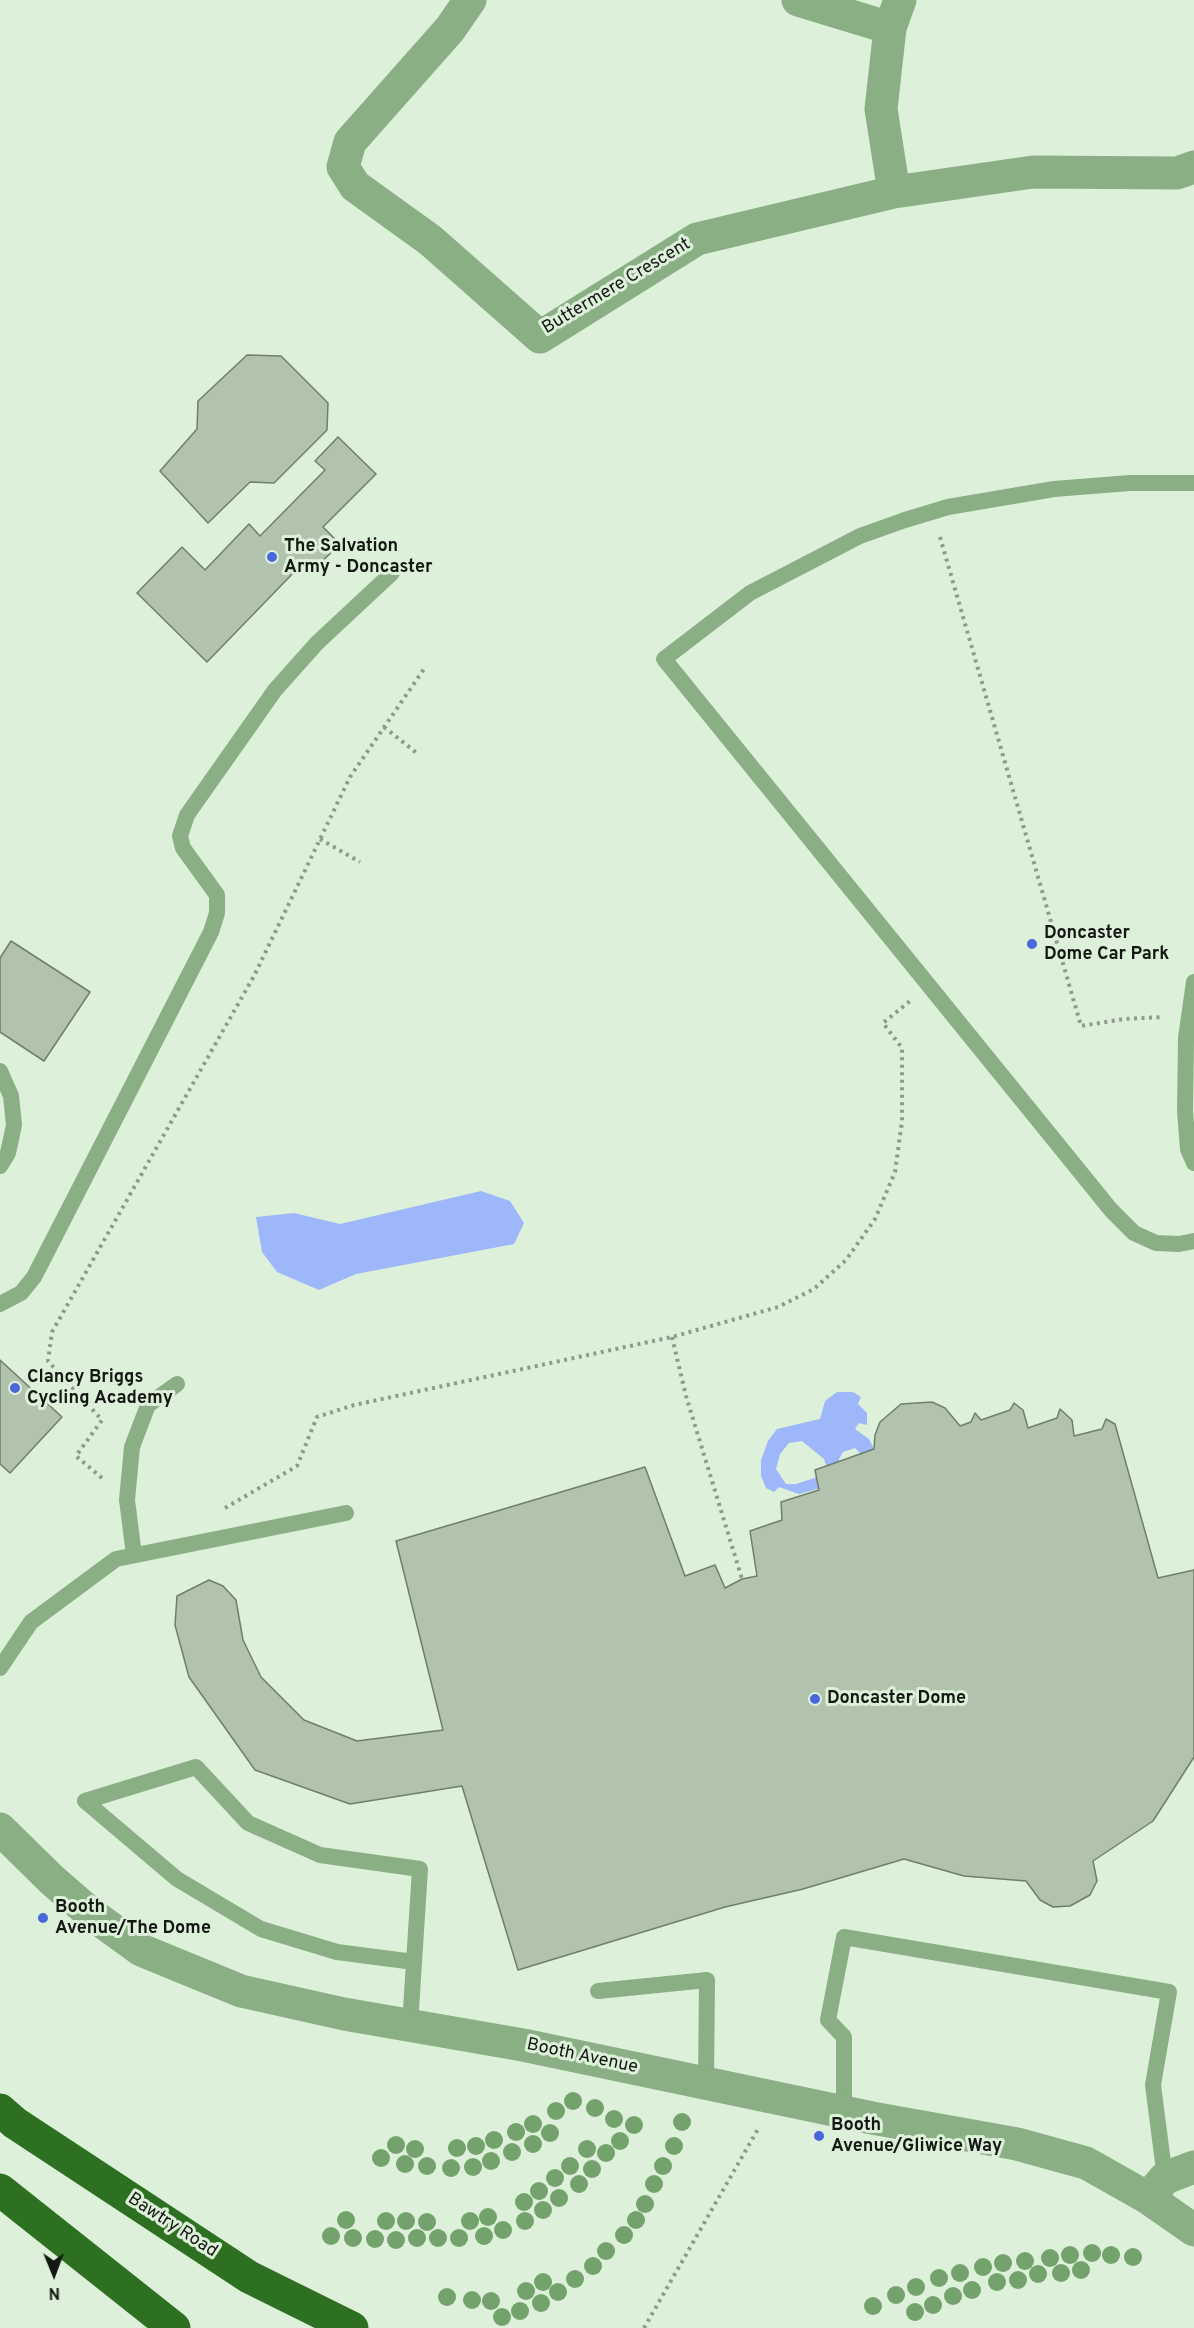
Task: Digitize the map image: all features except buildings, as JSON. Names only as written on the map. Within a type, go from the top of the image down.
[{"type":"highway","name":"Bawtry Road","points":[[0,2110],[15,2123],[266,2287],[352,2328]]},
{"type":"highway","points":[[0,2190],[174,2328]]},
{"type":"highway","points":[[266,2287],[324,2328]]},
{"type":"street","name":"Buttermere Crescent","points":[[470,0],[450,29],[350,142],[343,167],[355,186],[430,240],[540,337],[697,239],[894,192],[1033,172],[1177,173],[1194,167]]},
{"type":"street","points":[[798,0],[895,14],[882,109],[894,192]]},
{"type":"street","name":"Booth Avenue","points":[[0,1829],[52,1880],[90,1913],[141,1950],[241,1991],[1017,2144],[1086,2163],[1169,2181],[1194,2230]]},
{"type":"lane","points":[[1194,483],[1130,483],[1054,489],[948,507],[932,512],[860,536],[825,552],[750,593],[664,659],[1111,1210],[1134,1233],[1156,1243],[1179,1244],[1194,1241]]},
{"type":"lane","points":[[0,1304],[21,1293],[34,1277],[211,932],[218,913],[217,895],[183,848],[180,836],[187,815],[274,690],[317,643],[392,573]]},
{"type":"lane","points":[[1194,982],[1189,1018],[1185,1111],[1188,1149],[1194,1163]]},
{"type":"lane","points":[[0,1071],[11,1096],[14,1125],[8,1153],[0,1166]]},
{"type":"lane","points":[[134,1555],[128,1500],[132,1447],[148,1405],[177,1384]]},
{"type":"lane","points":[[0,1668],[31,1622],[116,1559],[346,1513]]},
{"type":"lane","points":[[410,2025],[420,1869],[320,1855],[248,1823],[196,1767],[85,1801],[177,1879],[261,1929],[337,1952],[414,1962]]},
{"type":"lane","points":[[844,2111],[844,2037],[828,2020],[844,1937],[1169,1992],[1153,2085],[1169,2181]]},
{"type":"lane","points":[[598,1991],[706,1980],[706,2082]]},
{"type":"path","points":[[932,512],[1081,1026],[1124,1019],[1189,1018]]},
{"type":"path","points":[[128,1500],[76,1456],[102,1420],[48,1360],[52,1332],[254,976],[350,777],[424,669]]},
{"type":"path","points":[[384,727],[418,754]]},
{"type":"path","points":[[320,839],[360,862]]},
{"type":"path","points":[[188,1545],[195,1527],[297,1466],[317,1417],[354,1405],[672,1337],[778,1307],[813,1289],[846,1260],[875,1220],[895,1172],[902,1121],[903,1048],[883,1023],[929,986]]},
{"type":"path","points":[[672,1337],[686,1396],[742,1579]]},
{"type":"path","points":[[644,2328],[776,2097]]},
{"type":"water","points":[[481,1191],[510,1201],[524,1223],[514,1244],[356,1274],[319,1290],[277,1272],[262,1252],[256,1217],[294,1213],[340,1224]]},
{"type":"water","points":[[837,1392],[853,1392],[861,1397],[858,1404],[867,1413],[867,1425],[859,1423],[855,1429],[869,1439],[874,1449],[861,1454],[855,1448],[843,1452],[839,1459],[839,1480],[832,1485],[799,1494],[779,1487],[774,1492],[766,1488],[761,1476],[761,1460],[768,1441],[777,1429],[820,1419],[825,1401]],"holes":[[[802,1441],[824,1459],[828,1470],[824,1475],[796,1484],[786,1484],[776,1469],[780,1454],[789,1443]]]},
{"type":"place","name":"The Salvation Army - Doncaster","points":[[272,557]]},
{"type":"place","name":"Doncaster Dome Car Park","points":[[1032,944]]},
{"type":"place","name":"Clancy Briggs Cycling Academy","points":[[15,1388]]},
{"type":"place","name":"Doncaster Dome","points":[[815,1699]]},
{"type":"place","name":"Booth Avenue/The Dome","points":[[43,1918]]},
{"type":"place","name":"Booth Avenue/Gliwice Way","points":[[819,2136]]}]
